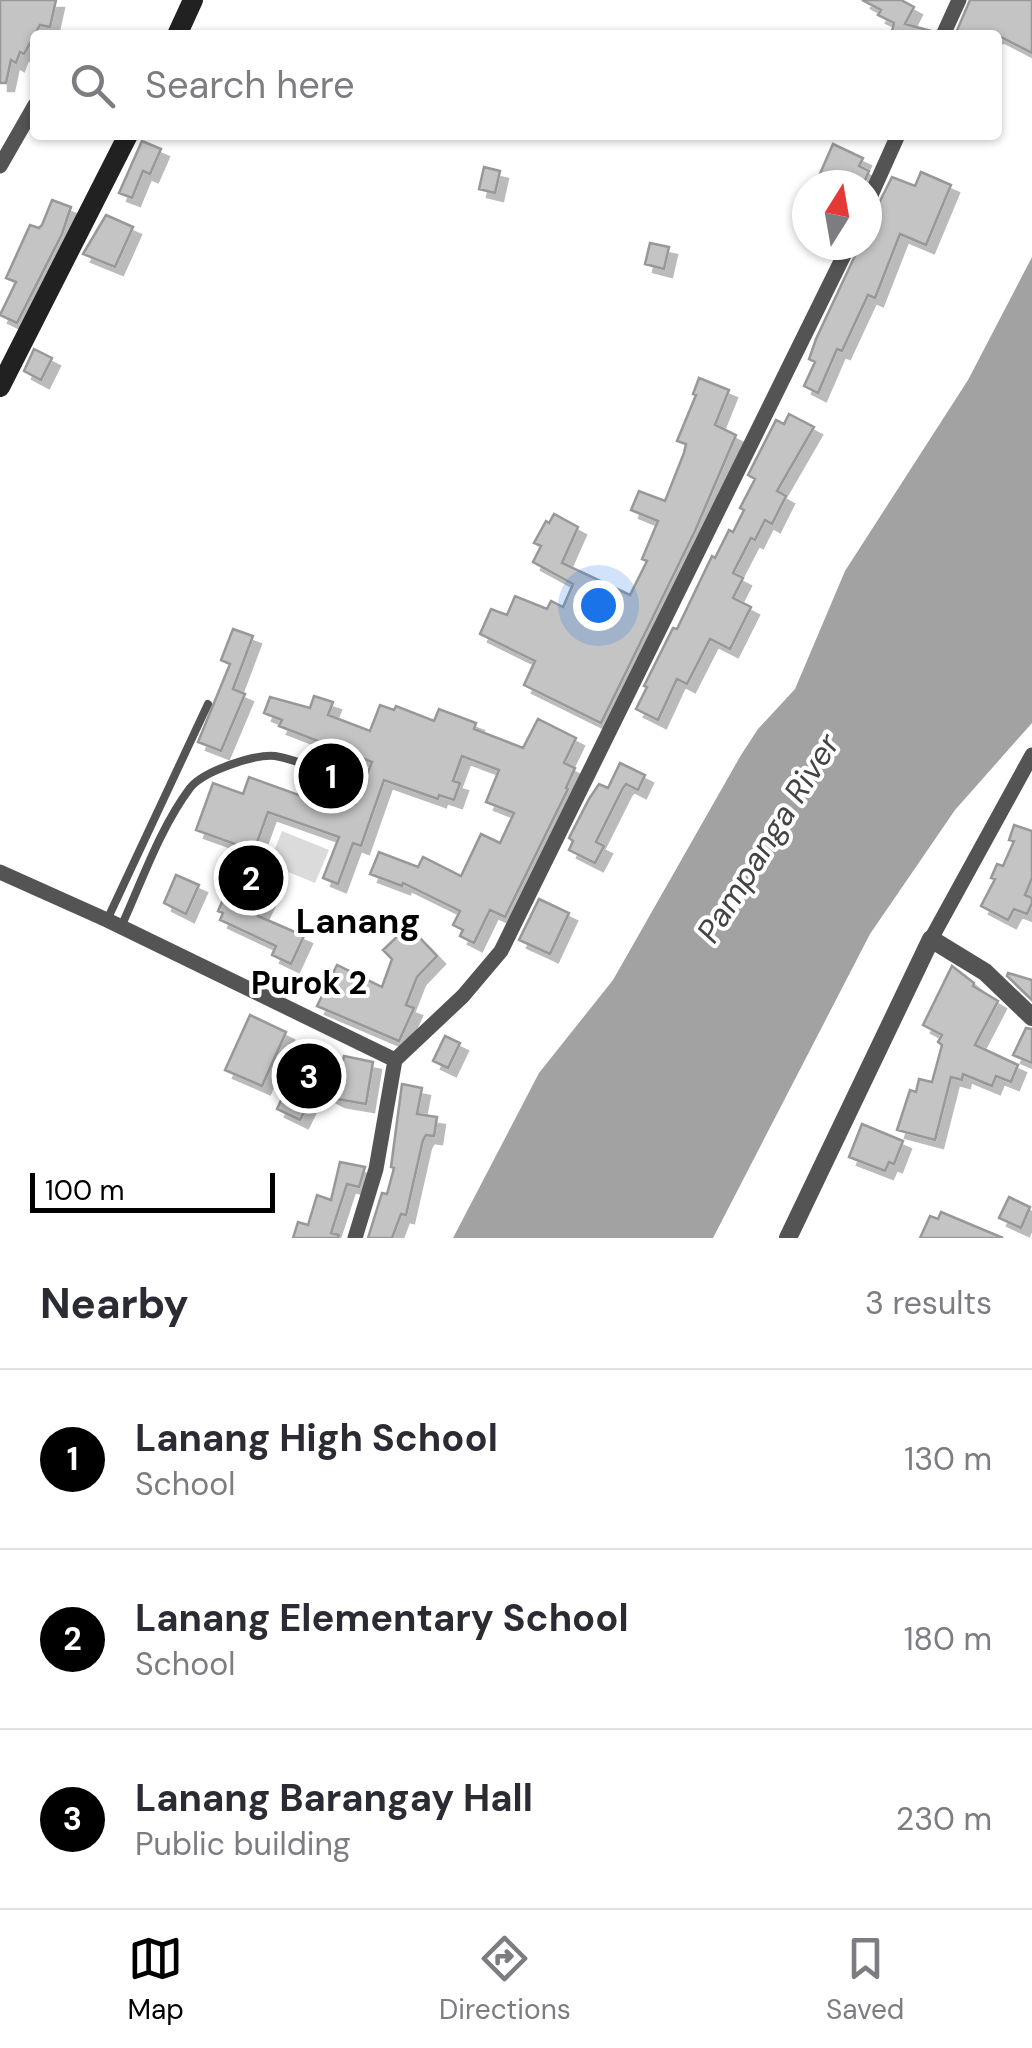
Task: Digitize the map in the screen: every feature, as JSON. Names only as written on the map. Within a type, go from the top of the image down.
[{"type":"main road","points":[[179,30],[194,0]]},
{"type":"main road","points":[[0,388],[125,140]]},
{"type":"street","points":[[945,30],[958,0]]},
{"type":"street","points":[[0,166],[30,114]]},
{"type":"street","points":[[882,171],[896,140]]},
{"type":"street","points":[[355,1238],[376,1168],[395,1060],[463,996],[501,951],[841,260]]},
{"type":"street","points":[[788,1238],[931,939],[1032,755]]},
{"type":"street","points":[[0,872],[395,1060]]},
{"type":"street","points":[[931,939],[985,972],[1032,1017]]},
{"type":"lane","points":[[114,923],[208,704]]},
{"type":"lane","points":[[114,923],[196,782],[242,760],[261,756],[280,757],[348,782]]},
{"type":"shaded area","points":[[282,831],[329,850],[315,883],[269,864]]},
{"type":"water","name":"Pampanga River","points":[[1032,257],[1032,723],[955,810],[870,934],[713,1238],[453,1238],[539,1073],[613,980],[741,755],[758,729],[795,689],[845,571],[968,380]]},
{"type":"building","points":[[0,0],[56,0],[50,27],[40,25],[37,30],[30,30],[30,43],[24,54],[20,52],[16,63],[11,60],[6,83],[0,83]]},
{"type":"building","points":[[862,0],[901,0],[914,7],[905,24],[927,30],[892,30],[894,23],[878,15],[881,10]]},
{"type":"building","points":[[970,0],[1032,0],[1032,53],[1002,38],[1002,30],[957,30]]},
{"type":"building","points":[[142,141],[161,149],[150,174],[143,171],[132,198],[119,193]]},
{"type":"building","points":[[833,144],[863,158],[859,166],[867,170],[822,170]]},
{"type":"building","points":[[484,167],[500,171],[495,193],[479,189]]},
{"type":"building","points":[[921,172],[951,185],[926,245],[900,234],[875,298],[868,295],[842,351],[837,349],[818,393],[804,386],[815,362],[809,359],[816,339],[853,260],[882,260],[882,197],[892,177],[915,186]]},
{"type":"building","points":[[52,200],[71,207],[62,234],[17,323],[0,315],[16,282],[6,278],[30,225],[42,225]]},
{"type":"building","points":[[106,215],[133,227],[115,267],[83,254]]},
{"type":"building","points":[[650,243],[669,247],[664,269],[645,264]]},
{"type":"building","points":[[34,349],[52,358],[41,380],[24,371]]},
{"type":"building","points":[[699,378],[729,390],[715,425],[736,435],[695,531],[601,723],[524,685],[535,661],[480,634],[491,609],[507,615],[515,596],[547,609],[551,601],[563,607],[573,584],[533,562],[541,546],[534,543],[554,514],[578,527],[562,563],[630,595],[647,561],[642,559],[658,521],[631,510],[639,491],[665,501],[684,453],[686,444],[677,441]]},
{"type":"building","points":[[789,414],[814,427],[777,491],[786,496],[772,524],[765,520],[733,573],[743,578],[733,598],[751,607],[730,649],[710,639],[687,684],[677,679],[658,720],[636,709],[647,687],[644,686],[712,556],[715,558],[744,510],[740,508],[755,479],[748,475],[776,420],[784,424]]},
{"type":"building","points":[[233,629],[253,636],[233,689],[245,694],[221,751],[198,742],[230,664],[221,660]]},
{"type":"building","points":[[314,696],[333,702],[328,715],[370,731],[380,705],[394,710],[396,706],[434,721],[439,709],[476,723],[474,729],[523,748],[538,719],[576,738],[564,763],[575,768],[568,789],[505,917],[490,910],[474,943],[460,936],[463,930],[453,925],[460,911],[403,883],[402,886],[370,874],[379,852],[418,867],[423,857],[461,876],[481,834],[500,843],[514,813],[486,802],[499,770],[462,756],[453,781],[460,783],[454,800],[439,795],[438,799],[384,780],[361,846],[353,843],[338,884],[323,878],[339,837],[268,812],[254,851],[196,830],[213,783],[243,794],[249,777],[315,801],[319,790],[355,804],[372,762],[279,726],[282,720],[264,713],[270,697],[310,708]]},
{"type":"building","points":[[620,763],[645,775],[638,790],[626,784],[623,788],[596,842],[604,846],[595,863],[569,850],[573,841],[569,838],[599,784],[608,788]]},
{"type":"building","points":[[1014,825],[1032,831],[1032,878],[1025,895],[1032,898],[1032,903],[1027,914],[1014,909],[1008,920],[981,906],[995,879],[991,878],[997,864],[1003,866],[1014,841],[1009,840]]},
{"type":"building","points":[[235,873],[271,889],[258,916],[304,936],[291,964],[272,955],[276,946],[220,920],[223,913],[218,911]]},
{"type":"building","points":[[176,875],[199,885],[186,914],[164,903]]},
{"type":"building","points":[[539,899],[569,913],[550,954],[519,940]]},
{"type":"building","points":[[404,930],[416,942],[420,938],[437,956],[417,977],[406,1005],[414,1008],[399,1041],[317,1006],[337,965],[382,987],[392,959],[383,950]]},
{"type":"building","points":[[952,966],[973,986],[998,1001],[975,1045],[1018,1065],[1011,1082],[996,1076],[992,1086],[963,1074],[962,1080],[951,1077],[935,1140],[897,1130],[910,1090],[916,1092],[919,1079],[932,1082],[942,1035],[923,1025]]},
{"type":"building","points":[[1008,973],[1032,980],[1032,1000],[1007,976]]},
{"type":"building","points":[[250,1015],[286,1032],[262,1086],[225,1070]]},
{"type":"building","points":[[1026,1028],[1032,1029],[1032,1063],[1013,1055]]},
{"type":"building","points":[[445,1036],[460,1043],[448,1068],[433,1061]]},
{"type":"building","points":[[304,1052],[341,1070],[344,1056],[373,1062],[366,1104],[337,1099],[316,1088],[300,1120],[277,1109]]},
{"type":"building","points":[[402,1084],[422,1088],[417,1114],[437,1117],[434,1136],[426,1135],[423,1140],[406,1215],[401,1214],[392,1238],[368,1238],[394,1168],[391,1167]]},
{"type":"building","points":[[862,1124],[903,1141],[894,1164],[889,1162],[885,1171],[849,1157]]},
{"type":"building","points":[[340,1162],[365,1167],[359,1187],[347,1184],[331,1233],[339,1235],[338,1238],[293,1238],[298,1222],[308,1225],[317,1195],[331,1200]]},
{"type":"building","points":[[1009,1197],[1030,1207],[1021,1228],[999,1218]]},
{"type":"building","points":[[941,1212],[1003,1238],[920,1238],[930,1216],[938,1219]]},
{"type":"place","name":"Lanang High School","points":[[331,776]]},
{"type":"place","name":"Lanang Elementary School","points":[[251,878]]},
{"type":"place","name":"Lanang Barangay Hall","points":[[309,1076]]},
{"type":"district","name":"Lanang","points":[[358,921]]},
{"type":"district","name":"Purok 2","points":[[309,983]]}]
